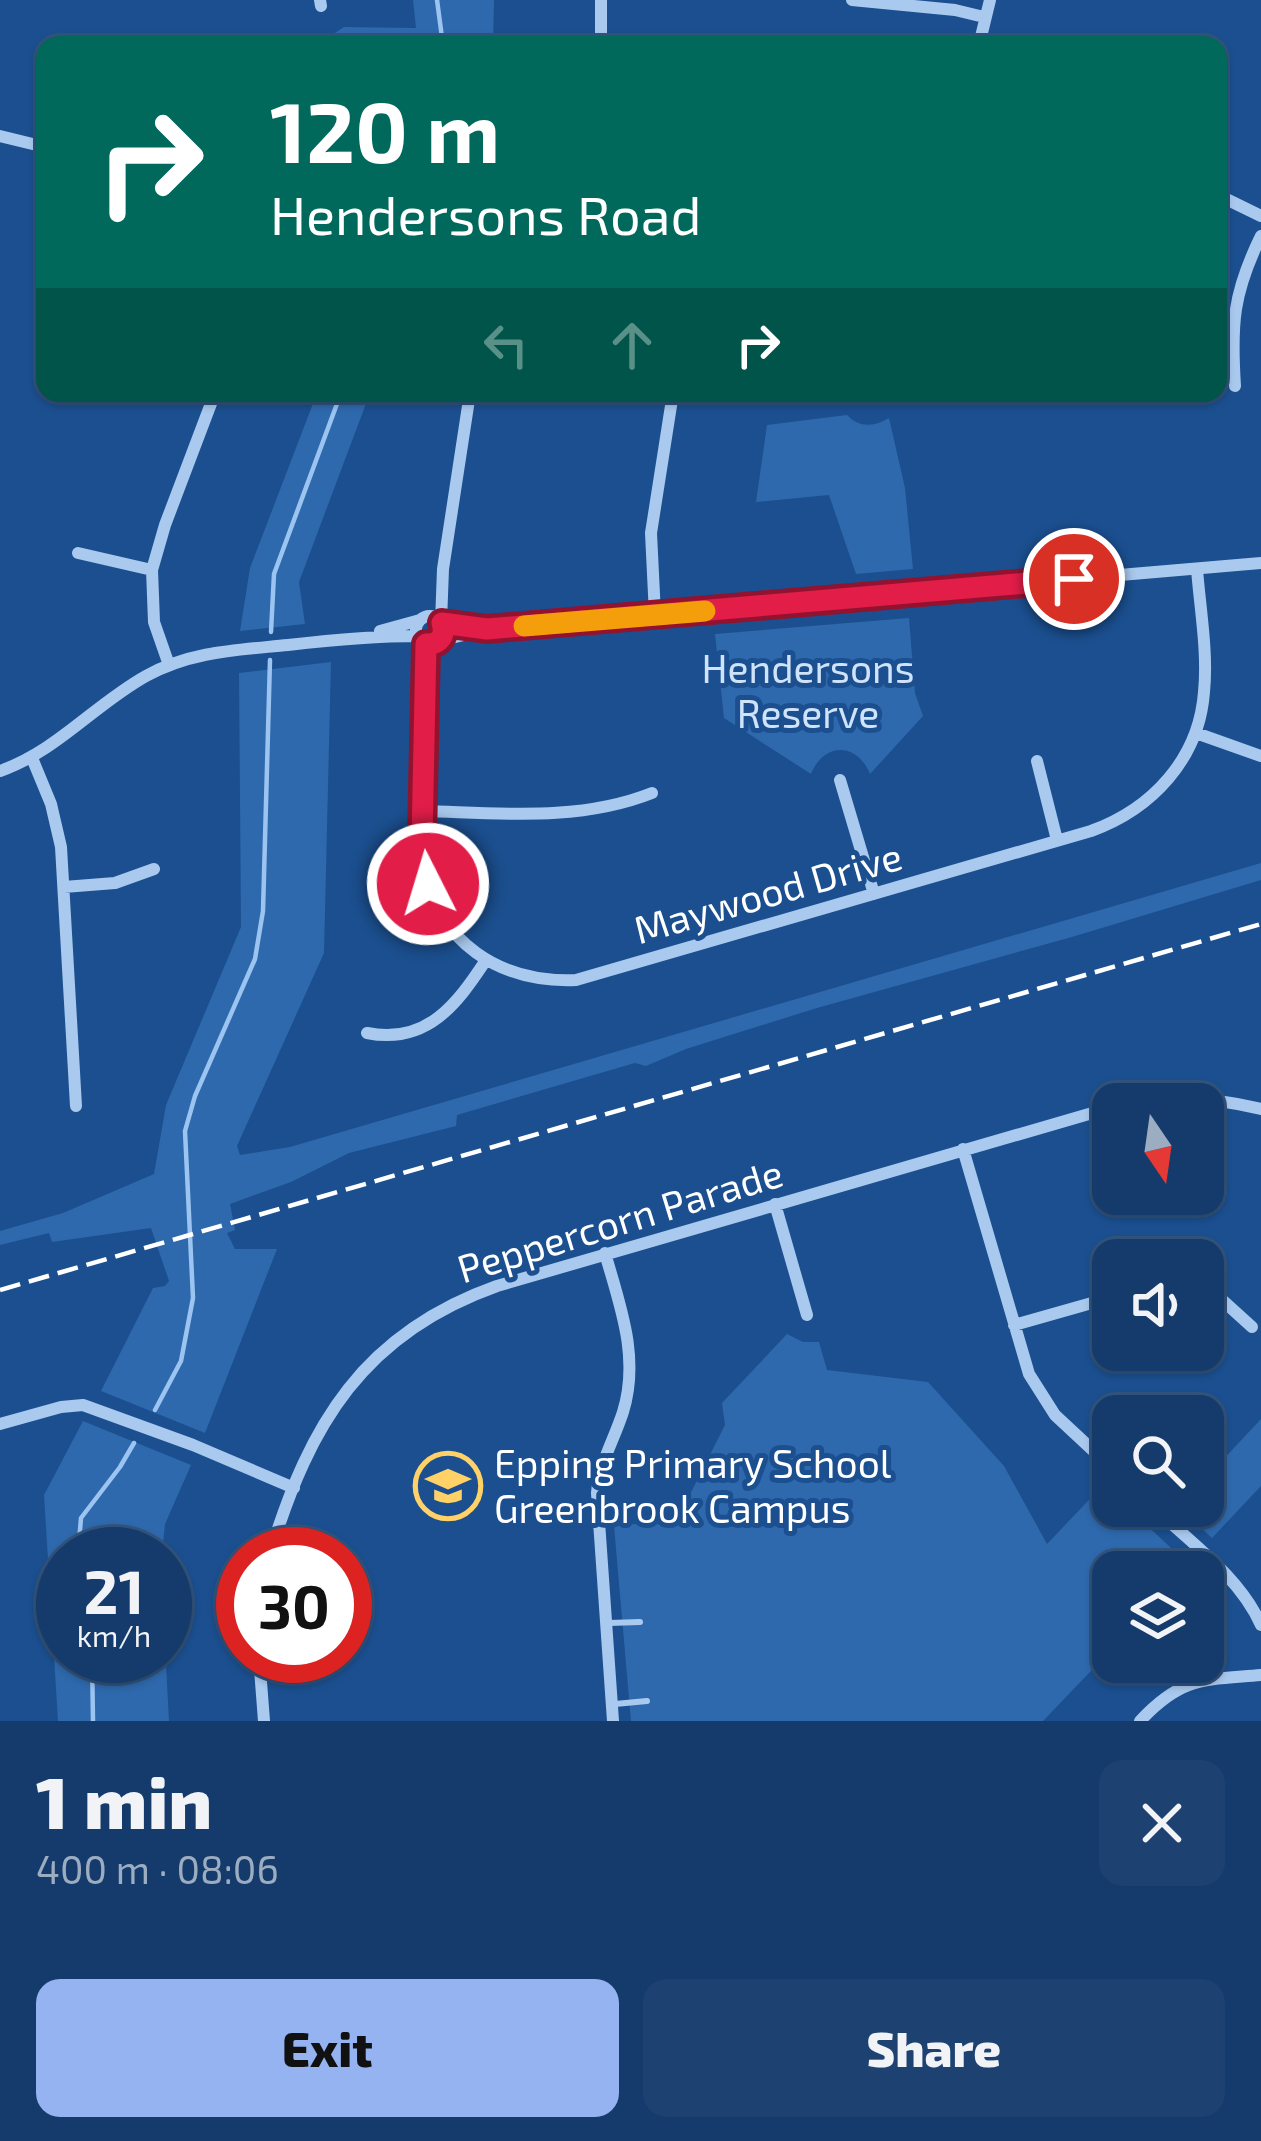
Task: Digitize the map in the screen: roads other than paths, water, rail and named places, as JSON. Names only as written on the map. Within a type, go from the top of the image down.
[{"type":"street","points":[[601,0],[602,36]]},
{"type":"street","points":[[852,0],[984,17]]},
{"type":"street","points":[[981,36],[990,0]]},
{"type":"street","points":[[0,136],[36,145]]},
{"type":"street","points":[[1227,199],[1261,216]]},
{"type":"street","points":[[1235,386],[1233,316],[1245,270],[1261,236]]},
{"type":"street","points":[[169,665],[154,622],[152,570],[212,402]]},
{"type":"street","points":[[427,640],[443,634],[442,569],[469,402]]},
{"type":"street","points":[[655,615],[651,533],[673,402]]},
{"type":"street","points":[[78,554],[152,570]]},
{"type":"street","points":[[0,771],[32,758],[122,691],[169,665],[233,649],[362,636],[427,640],[487,629],[1261,563]]},
{"type":"street","points":[[427,640],[416,627],[442,569]]},
{"type":"street","name":"Maywood Drive","points":[[427,640],[422,860],[436,905],[459,939],[485,960],[529,978],[576,980],[1108,825],[1147,801],[1168,782],[1196,733],[1205,689],[1197,569]]},
{"type":"street","points":[[362,636],[435,617],[487,629]]},
{"type":"street","points":[[1196,733],[1261,756]]},
{"type":"street","points":[[32,758],[58,827],[76,1106]]},
{"type":"street","points":[[1037,761],[1057,840]]},
{"type":"street","points":[[840,780],[874,894]]},
{"type":"street","points":[[423,812],[562,812],[613,806],[652,793]]},
{"type":"street","points":[[64,887],[115,883],[154,869]]},
{"type":"street","points":[[368,1033],[396,1035],[432,1023],[458,1000],[485,960]]},
{"type":"street","points":[[1224,1103],[1261,1109]]},
{"type":"street","name":"Peppercorn Parade","points":[[280,1527],[323,1424],[343,1394],[372,1360],[434,1313],[473,1294],[605,1253],[1092,1113]]},
{"type":"street","points":[[963,1149],[1029,1374],[1046,1403],[1092,1448]]},
{"type":"street","points":[[775,1204],[808,1315]]},
{"type":"street","points":[[605,1253],[631,1357],[628,1394],[598,1478],[597,1525],[613,1721]]},
{"type":"street","points":[[1224,1302],[1252,1327]]},
{"type":"street","points":[[1014,1325],[1092,1303]]},
{"type":"street","points":[[0,1424],[83,1405],[294,1488]]},
{"type":"street","points":[[1174,1527],[1232,1581],[1261,1625]]},
{"type":"street","points":[[1140,1721],[1182,1686],[1261,1675]]},
{"type":"street","points":[[262,1683],[264,1721]]},
{"type":"lane","points":[[605,1623],[640,1622]]},
{"type":"lane","points":[[612,1704],[647,1701]]},
{"type":"waterway","points":[[437,0],[442,36]]},
{"type":"waterway","points":[[271,632],[274,574],[338,402]]},
{"type":"waterway","points":[[155,1410],[181,1361],[193,1298],[185,1131],[195,1096],[255,959],[263,911],[270,660]]},
{"type":"waterway","points":[[80,1527],[81,1518],[134,1443]]},
{"type":"waterway","points":[[92,1683],[93,1721]]},
{"type":"railway","points":[[0,1290],[1261,924]]},
{"type":"place","name":"Epping Primary School Greenbrook Campus","points":[[448,1486]]},
{"type":"park label","name":"Hendersons Reserve","points":[[808,692]]}]
